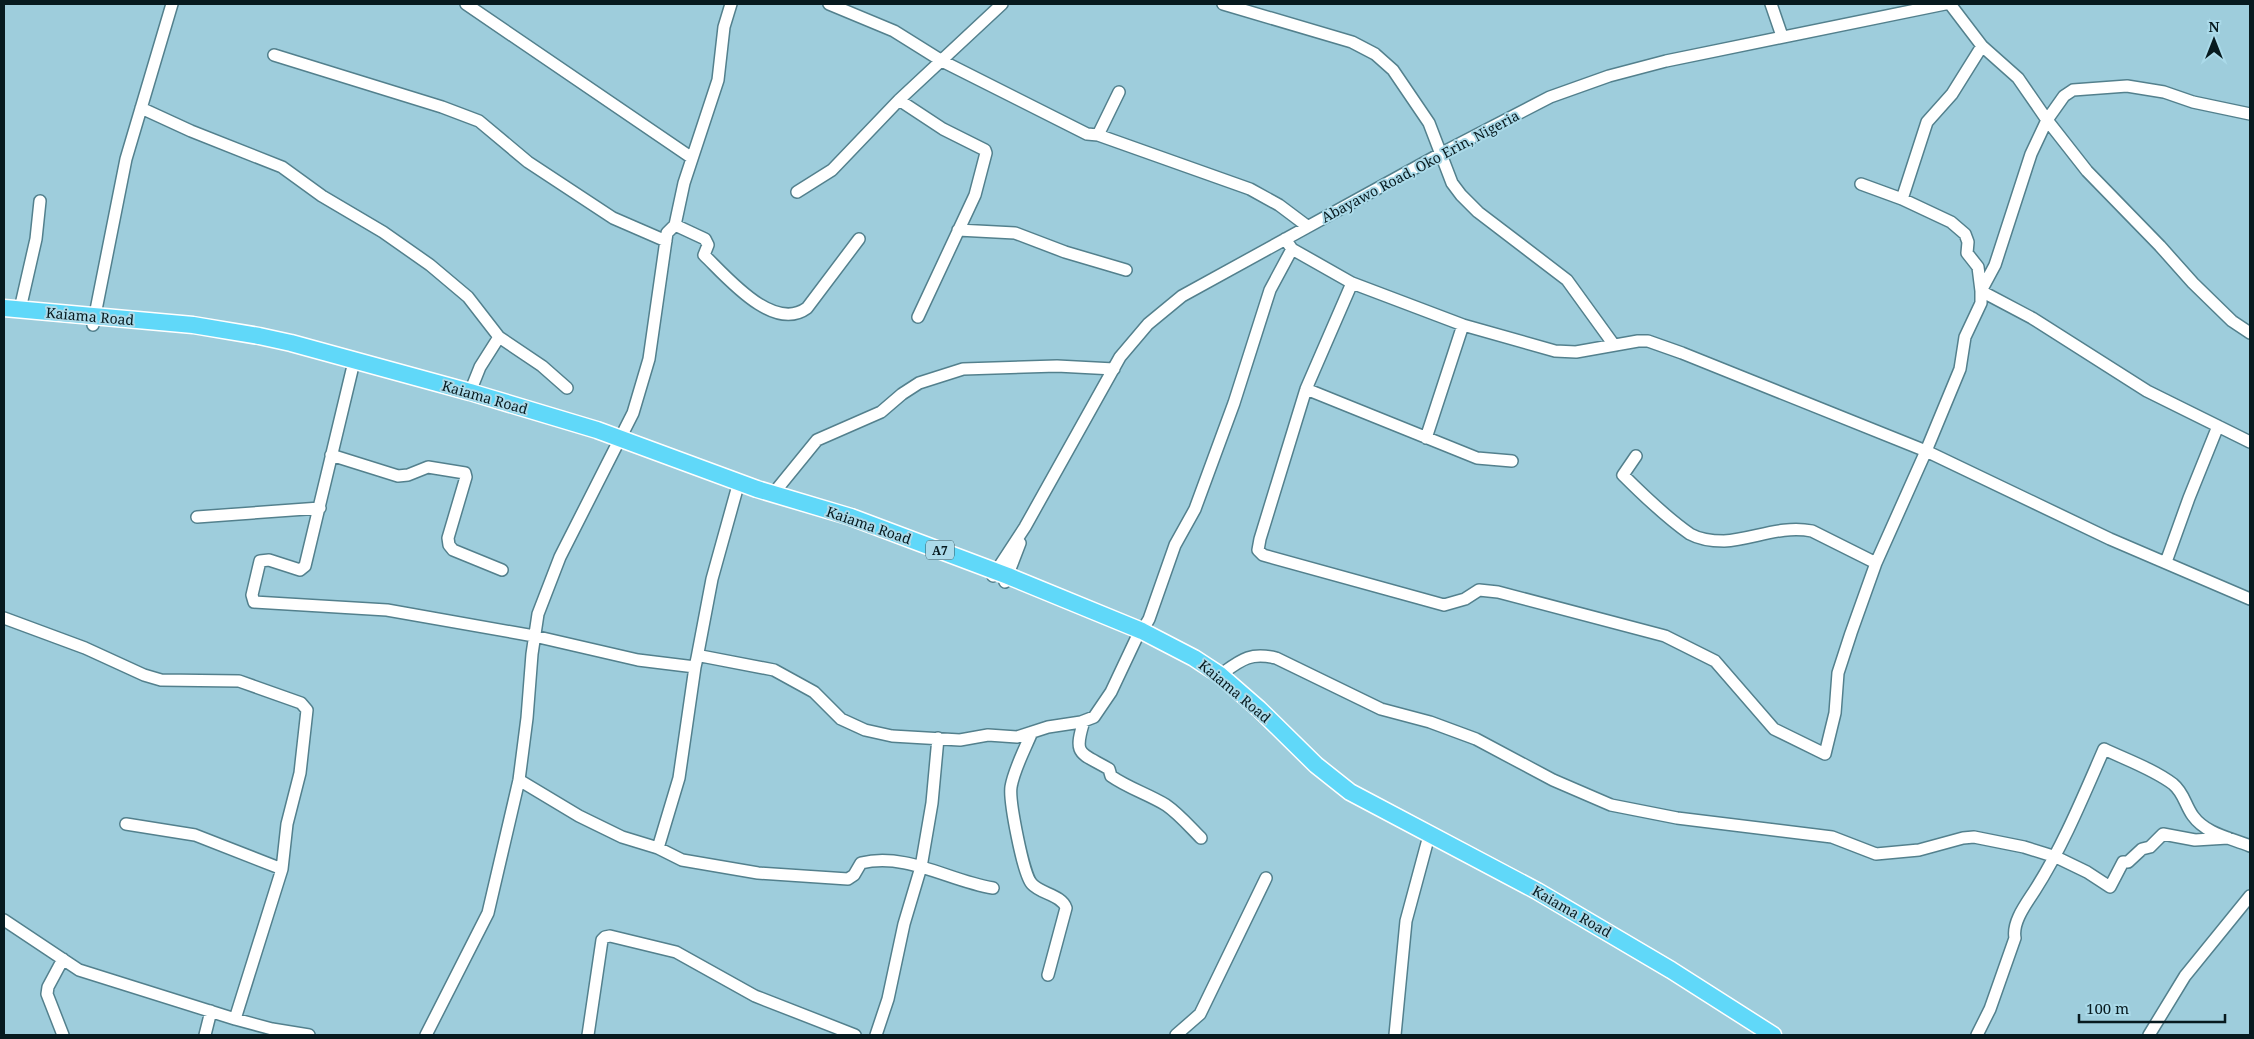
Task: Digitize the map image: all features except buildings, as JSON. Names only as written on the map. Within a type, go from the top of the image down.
[{"type":"highway","name":"Kaiama Road","points":[[4,308],[217,338],[284,351],[619,442],[737,489],[1000,577]]},
{"type":"highway","name":"Kaiama Road","points":[[4,318],[193,325],[291,342],[470,392],[773,494],[852,517],[1194,658],[1220,675],[1254,704],[1316,765],[1350,792],[1538,891],[1671,970],[1773,1035]]},
{"type":"highway","name":"Kaiama Road","points":[[1139,635],[1202,672],[1234,698],[1297,758],[1342,797],[1370,814],[1490,874],[1562,914],[1667,977],[1758,1035]]},
{"type":"street","points":[[94,321],[126,159],[172,4]]},
{"type":"street","points":[[466,4],[692,158]]},
{"type":"street","points":[[426,1035],[488,913],[519,780],[538,614],[560,557],[633,413],[649,359],[667,233],[675,225],[684,183],[718,80],[724,27],[731,4]]},
{"type":"street","points":[[829,4],[894,31],[942,61],[1087,134],[1098,135],[1250,189],[1279,205],[1307,226]]},
{"type":"street","points":[[797,192],[832,170],[899,100],[1002,4]]},
{"type":"street","points":[[1222,4],[1259,8],[1352,42],[1375,54],[1394,70],[1430,123],[1452,183],[1461,196],[1478,212],[1567,280],[1614,345]]},
{"type":"street","points":[[1771,4],[1782,36]]},
{"type":"street","points":[[1950,4],[1982,46],[2018,78],[2047,120],[2087,171],[2193,283],[2232,321],[2250,333]]},
{"type":"street","name":"Abayawo Road, Oko Erin, Nigeria","points":[[1000,577],[1025,527],[1120,357],[1148,324],[1182,296],[1307,226],[1550,97],[1609,76],[1782,36],[1940,5]]},
{"type":"street","points":[[1902,199],[1927,122],[1952,94],[1982,46]]},
{"type":"street","points":[[274,55],[442,107],[479,121],[528,162],[613,218],[666,241]]},
{"type":"street","points":[[1981,290],[1995,264],[2031,154],[2047,120],[2064,96],[2073,90],[2127,86],[2164,92],[2194,102],[2250,114]]},
{"type":"street","points":[[1098,135],[1119,92]]},
{"type":"street","points":[[899,100],[943,129],[985,150],[975,195],[918,317]]},
{"type":"street","points":[[141,108],[191,131],[282,167],[322,196],[383,232],[430,265],[468,297],[499,337],[542,366],[567,388]]},
{"type":"street","points":[[1352,283],[1306,389],[1258,550],[1263,554],[1444,605],[1460,601],[1479,590],[1498,592],[1665,636],[1715,661],[1774,729],[1825,754],[1835,713],[1838,673],[1876,563],[1960,369],[1965,337],[1981,303],[1978,268],[1967,253],[1968,242],[1965,234],[1951,222],[1902,199],[1861,184]]},
{"type":"street","points":[[20,310],[36,239],[40,201]]},
{"type":"street","points":[[675,225],[706,239],[708,244],[704,255],[747,297],[768,310],[782,313],[802,312],[807,308],[859,238]]},
{"type":"street","points":[[958,230],[1015,233],[1065,252],[1126,270]]},
{"type":"street","points":[[1285,239],[1292,249],[1352,283],[1463,325],[1555,351],[1576,352],[1643,341],[1669,348],[1757,381],[1926,451],[2110,539],[2250,598]]},
{"type":"street","points":[[696,662],[701,656],[712,657],[774,670],[814,692],[840,719],[865,730],[892,736],[960,740],[988,735],[1017,737],[1048,726],[1084,721],[1094,717],[1101,709],[1149,619],[1175,545],[1195,509],[1234,403],[1270,290],[1292,249]]},
{"type":"street","points":[[1981,290],[2032,318],[2146,391],[2250,442]]},
{"type":"street","points":[[1426,438],[1463,325]]},
{"type":"street","points":[[470,392],[480,367],[499,337]]},
{"type":"street","points":[[773,494],[817,440],[881,412],[919,383],[962,368],[1057,366],[1114,369]]},
{"type":"street","points":[[352,370],[305,566],[300,570],[269,560],[260,561],[252,595],[254,602],[387,610],[534,636],[638,660],[696,662]]},
{"type":"street","points":[[1306,389],[1477,458],[1512,461]]},
{"type":"street","points":[[2166,562],[2188,498],[2218,426]]},
{"type":"street","points":[[331,455],[398,476],[408,475],[428,467],[465,473],[466,477],[448,538],[449,544],[453,550],[502,570]]},
{"type":"street","points":[[1636,456],[1624,475],[1692,534],[1707,539],[1724,541],[1788,529],[1801,529],[1812,531],[1876,563]]},
{"type":"street","points":[[658,848],[680,778],[696,662],[712,579],[737,489]]},
{"type":"street","points":[[197,517],[320,508]]},
{"type":"street","points":[[4,618],[85,648],[144,675],[161,680],[239,681],[301,703],[308,713],[300,772],[287,824],[282,869],[235,1019]]},
{"type":"street","points":[[1220,675],[1245,657],[1262,655],[1276,658],[1381,709],[1430,722],[1476,739],[1553,780],[1611,805],[1677,818],[1832,837],[1876,854],[1919,850],[1958,839],[1974,837],[2024,848],[2056,858],[2087,872],[2110,886],[2123,862],[2128,862],[2142,849],[2150,847],[2163,834],[2195,840],[2228,838]]},
{"type":"street","points":[[1084,721],[1078,739],[1078,747],[1082,754],[1109,769],[1111,776],[1126,787],[1144,793],[1168,806],[1201,838]]},
{"type":"street","points":[[1032,732],[1013,781],[1011,795],[1024,866],[1032,884],[1063,902],[1066,908],[1048,975]]},
{"type":"street","points":[[881,1034],[904,924],[921,866],[932,803],[938,738]]},
{"type":"street","points":[[1977,1035],[1990,1009],[2015,938],[2013,929],[2056,858],[2104,749],[2171,783],[2183,796],[2194,817],[2215,833],[2250,846]]},
{"type":"street","points":[[519,780],[579,816],[622,837],[658,848],[682,860],[758,873],[848,879],[854,875],[858,865],[865,862],[889,860],[921,866],[993,888]]},
{"type":"street","points":[[126,824],[195,834],[282,869]]},
{"type":"street","points":[[1394,1035],[1406,921],[1427,843]]},
{"type":"street","points":[[1176,1035],[1200,1014],[1266,878]]},
{"type":"street","points":[[2149,1035],[2185,976],[2250,896]]},
{"type":"street","points":[[4,920],[79,970],[211,1011],[271,1032],[309,1035]]},
{"type":"street","points":[[588,1035],[602,940],[610,936],[676,952],[755,996],[855,1035]]},
{"type":"street","points":[[62,959],[48,987],[47,994],[62,1035]]},
{"type":"street","points":[[205,1035],[211,1011]]}]
